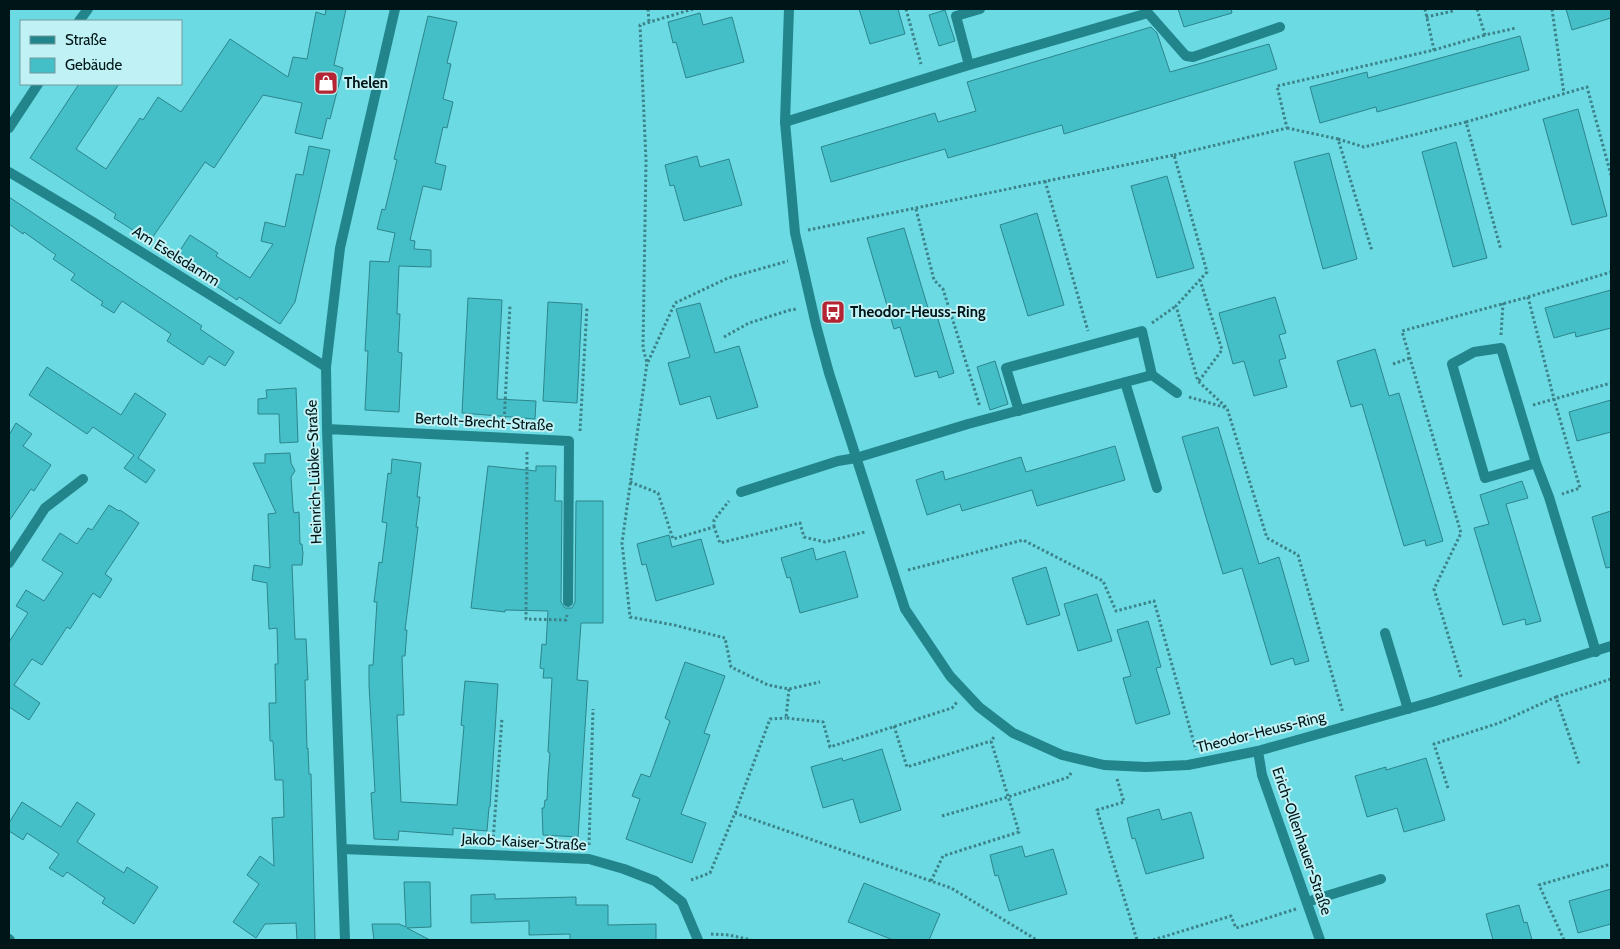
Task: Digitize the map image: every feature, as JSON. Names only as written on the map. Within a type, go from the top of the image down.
[{"type":"street","points":[[81,20],[88,9]]},
{"type":"street","name":"Heinrich-Lübke-Straße","points":[[345,940],[326,367],[340,248],[395,9]]},
{"type":"street","name":"Theodor-Heuss-Ring","points":[[788,9],[785,122],[795,233],[829,373],[905,609],[950,676],[979,707],[1012,733],[1062,755],[1104,765],[1146,767],[1188,765],[1258,751],[1408,709],[1611,646]]},
{"type":"street","points":[[968,65],[956,16],[980,9]]},
{"type":"street","points":[[785,122],[1148,11],[1186,56],[1193,57],[1280,27]]},
{"type":"street","points":[[9,128],[37,85]]},
{"type":"street","name":"Am Eselsdamm","points":[[9,172],[326,367]]},
{"type":"street","points":[[1019,411],[1006,368],[1142,331],[1152,375],[1177,393]]},
{"type":"street","points":[[1536,463],[1485,478],[1452,364],[1474,352],[1501,348],[1596,652]]},
{"type":"street","points":[[741,492],[838,461],[856,458],[984,420],[1152,375]]},
{"type":"street","points":[[1125,382],[1157,488]]},
{"type":"street","name":"Bertolt-Brecht-Straße","points":[[327,429],[569,441],[568,602]]},
{"type":"street","points":[[9,563],[45,508],[83,479]]},
{"type":"street","points":[[1385,633],[1408,709]]},
{"type":"street","name":"Erich-Ollenhauer-Straße","points":[[1258,751],[1262,775],[1320,940]]},
{"type":"street","name":"Jakob-Kaiser-Straße","points":[[342,849],[589,859],[624,869],[654,882],[682,902],[697,936]]},
{"type":"street","points":[[1307,903],[1382,879]]},
{"type":"path","points":[[648,9],[648,22]]},
{"type":"path","points":[[648,363],[643,348],[646,161],[640,25],[693,9]]},
{"type":"path","points":[[906,9],[926,79]]},
{"type":"path","points":[[1425,9],[1434,50]]},
{"type":"path","points":[[1477,9],[1485,36]]},
{"type":"path","points":[[1552,9],[1564,94]]},
{"type":"path","points":[[1426,17],[1453,11]]},
{"type":"path","points":[[1287,128],[1277,86],[1434,50],[1516,28]]},
{"type":"path","points":[[795,233],[1174,155],[1287,128],[1364,147],[1466,122],[1587,87],[1611,175]]},
{"type":"path","points":[[1466,122],[1501,250]]},
{"type":"path","points":[[1338,140],[1372,251]]},
{"type":"path","points":[[1142,331],[1176,306],[1207,272],[1174,155]]},
{"type":"path","points":[[1045,181],[1092,344]]},
{"type":"path","points":[[916,209],[934,280],[943,289],[984,420]]},
{"type":"path","points":[[801,260],[782,262],[728,278],[675,303],[648,363],[622,543],[630,617],[674,625],[725,638],[731,667],[768,685],[789,689],[820,682]]},
{"type":"path","points":[[1528,297],[1611,272]]},
{"type":"path","points":[[1198,381],[1222,350],[1200,280]]},
{"type":"path","points":[[1501,348],[1503,304]]},
{"type":"path","points":[[503,438],[510,305]]},
{"type":"path","points":[[1176,306],[1198,381],[1227,408],[1267,538],[1298,555],[1346,726]]},
{"type":"path","points":[[569,441],[579,441],[587,307]]},
{"type":"path","points":[[724,337],[748,322],[790,310],[812,308]]},
{"type":"path","points":[[1393,364],[1410,358]]},
{"type":"path","points":[[1520,408],[1611,384]]},
{"type":"path","points":[[1177,393],[1227,408]]},
{"type":"path","points":[[527,439],[526,619],[566,620],[568,602]]},
{"type":"path","points":[[630,482],[658,493],[674,539],[714,527]]},
{"type":"path","points":[[741,492],[726,504],[714,520],[714,527],[720,543],[800,523],[804,537],[825,542],[878,528]]},
{"type":"path","points":[[893,574],[1023,540],[1103,581],[1116,611],[1154,601],[1199,763]]},
{"type":"path","points":[[1448,788],[1434,744],[1500,723],[1556,697],[1611,679]]},
{"type":"path","points":[[786,718],[789,689]]},
{"type":"path","points":[[691,880],[710,872],[735,813],[770,719],[786,718],[823,722],[830,747],[952,708],[965,692]]},
{"type":"path","points":[[1556,697],[1579,764]]},
{"type":"path","points":[[589,859],[593,709]]},
{"type":"path","points":[[492,855],[502,718]]},
{"type":"path","points":[[894,726],[907,767],[991,741],[1002,725]]},
{"type":"path","points":[[931,880],[943,856],[1019,832],[991,741]]},
{"type":"path","points":[[942,816],[1069,777],[1076,758]]},
{"type":"path","points":[[1113,765],[1124,802],[1097,810],[1137,940]]},
{"type":"path","points":[[735,813],[951,888],[1037,940]]},
{"type":"path","points":[[1564,940],[1539,885],[1611,864]]},
{"type":"path","points":[[1152,940],[1232,916],[1236,928],[1307,903]]},
{"type":"path","points":[[697,936],[729,935],[751,940]]},
{"type":"building","points":[[326,9],[346,9],[334,65],[343,68],[330,119],[327,118],[322,139],[295,133],[302,103],[263,95],[214,168],[205,162],[150,241],[114,218],[116,214],[30,158],[78,85],[118,85],[76,149],[106,169],[140,118],[143,120],[158,97],[181,112],[230,39],[288,77],[293,57],[307,59],[316,12],[325,15]]},
{"type":"building","points":[[859,9],[898,9],[905,34],[870,44]]},
{"type":"building","points":[[1178,9],[1231,9],[1232,13],[1184,27]]},
{"type":"building","points":[[1566,9],[1611,9],[1611,18],[1572,30]]},
{"type":"building","points":[[945,10],[955,41],[939,46],[929,15]]},
{"type":"building","points":[[700,13],[703,25],[732,17],[744,62],[686,78],[676,42],[673,43],[668,22]]},
{"type":"building","points":[[428,16],[457,22],[447,63],[451,64],[443,99],[453,102],[447,128],[443,127],[435,163],[446,166],[441,190],[423,186],[410,240],[415,241],[414,249],[431,250],[431,267],[399,266],[397,314],[400,314],[398,352],[402,353],[399,412],[365,410],[368,351],[365,351],[370,261],[389,262],[395,233],[377,229],[382,209],[385,210],[397,160],[394,159]]},
{"type":"building","points":[[1151,27],[1157,33],[1170,72],[1269,44],[1277,69],[1064,134],[1062,125],[948,158],[945,149],[831,182],[821,147],[935,113],[938,122],[976,111],[967,82]]},
{"type":"building","points":[[1520,36],[1529,70],[1377,112],[1376,107],[1320,123],[1310,87],[1367,72],[1368,78]]},
{"type":"building","points":[[1578,109],[1607,216],[1572,225],[1543,119]]},
{"type":"building","points":[[1456,142],[1487,258],[1453,267],[1422,152]]},
{"type":"building","points":[[309,146],[330,150],[295,302],[280,324],[239,297],[237,300],[175,258],[190,235],[218,253],[216,256],[250,278],[273,244],[261,241],[265,222],[285,227],[296,174],[303,175]]},
{"type":"building","points":[[1329,153],[1357,259],[1323,269],[1294,162]]},
{"type":"building","points":[[697,156],[700,167],[729,159],[742,205],[684,221],[674,185],[670,186],[665,165]]},
{"type":"building","points":[[1167,176],[1194,268],[1157,278],[1131,186]]},
{"type":"building","points":[[9,197],[202,326],[200,329],[234,352],[225,366],[209,356],[203,365],[167,341],[171,334],[122,301],[114,313],[101,305],[103,302],[71,280],[75,274],[53,259],[56,255],[24,232],[23,234],[9,224]]},
{"type":"building","points":[[1037,213],[1064,305],[1028,316],[1000,225]]},
{"type":"building","points":[[904,228],[931,318],[937,316],[954,373],[939,378],[937,371],[915,377],[900,327],[894,329],[867,238]]},
{"type":"building","points":[[1611,290],[1611,328],[1576,337],[1575,332],[1554,338],[1545,308]]},
{"type":"building","points":[[1275,297],[1286,333],[1279,335],[1286,358],[1279,360],[1287,387],[1254,396],[1244,361],[1233,364],[1219,313]]},
{"type":"building","points":[[468,298],[502,300],[497,399],[536,401],[535,419],[462,413]]},
{"type":"building","points":[[548,302],[582,304],[577,403],[543,401]]},
{"type":"building","points":[[700,303],[715,353],[739,346],[758,407],[717,419],[710,396],[680,405],[668,363],[690,357],[676,309]]},
{"type":"building","points":[[1375,349],[1389,396],[1399,393],[1443,541],[1426,546],[1425,540],[1404,546],[1362,404],[1351,407],[1337,361]]},
{"type":"building","points":[[995,361],[1008,404],[990,410],[977,367]]},
{"type":"building","points":[[47,367],[121,415],[135,393],[166,414],[138,458],[155,470],[146,483],[124,468],[134,455],[93,427],[87,434],[29,395]]},
{"type":"building","points":[[296,388],[298,442],[280,443],[279,414],[258,414],[258,399],[267,398],[266,390]]},
{"type":"building","points":[[1611,400],[1611,432],[1577,441],[1569,412]]},
{"type":"building","points":[[16,423],[32,434],[23,446],[51,465],[34,491],[31,489],[9,521],[9,435]]},
{"type":"building","points":[[1218,427],[1259,564],[1279,557],[1309,661],[1295,665],[1293,658],[1271,665],[1242,568],[1223,574],[1182,437]]},
{"type":"building","points":[[1115,446],[1125,480],[1037,506],[1032,490],[962,511],[960,504],[927,515],[916,480],[943,471],[945,480],[1021,457],[1026,472]]},
{"type":"building","points":[[290,453],[291,463],[295,471],[291,477],[293,508],[294,513],[299,512],[300,544],[302,544],[303,554],[302,565],[292,565],[295,639],[306,639],[308,680],[305,680],[307,749],[309,774],[311,774],[315,940],[297,940],[296,923],[265,924],[256,938],[233,922],[259,884],[247,875],[260,856],[274,866],[272,818],[284,817],[283,780],[275,780],[273,741],[270,741],[269,703],[276,703],[275,664],[278,664],[277,628],[269,629],[267,583],[252,580],[254,565],[270,568],[268,514],[276,513],[253,463],[265,463],[265,454]]},
{"type":"building","points":[[392,459],[421,463],[417,497],[420,497],[416,527],[418,527],[405,630],[407,630],[405,656],[402,656],[404,715],[397,715],[401,802],[457,805],[464,726],[461,725],[465,681],[498,684],[487,831],[453,828],[453,835],[399,831],[398,840],[374,839],[371,793],[375,792],[369,665],[373,665],[377,602],[374,602],[379,562],[382,563],[387,523],[382,522],[388,473],[391,474]]},
{"type":"building","points":[[488,466],[536,471],[536,466],[556,466],[555,501],[562,501],[561,602],[565,608],[572,608],[575,602],[576,501],[603,501],[603,623],[581,623],[577,680],[588,681],[578,837],[543,835],[542,808],[544,808],[545,800],[547,800],[552,678],[543,678],[544,669],[540,668],[542,644],[546,645],[548,611],[505,610],[505,612],[471,608]]},
{"type":"building","points":[[1522,481],[1528,498],[1506,504],[1541,621],[1526,625],[1525,619],[1503,625],[1474,528],[1489,524],[1480,495]]},
{"type":"building","points":[[109,505],[139,523],[105,574],[112,579],[100,598],[93,593],[70,629],[67,627],[42,665],[32,659],[14,685],[40,703],[29,720],[9,707],[9,642],[28,613],[16,606],[26,590],[44,601],[63,573],[42,560],[60,533],[77,544],[88,528],[92,530]]},
{"type":"building","points":[[1611,511],[1611,567],[1606,568],[1592,517]]},
{"type":"building","points":[[669,535],[672,547],[701,539],[714,584],[656,601],[646,564],[642,565],[637,544]]},
{"type":"building","points":[[813,548],[816,560],[845,551],[858,597],[800,613],[790,577],[787,578],[781,558]]},
{"type":"building","points":[[1046,567],[1060,615],[1027,625],[1012,578]]},
{"type":"building","points":[[1097,594],[1112,641],[1078,651],[1064,604]]},
{"type":"building","points":[[1148,621],[1161,667],[1156,668],[1170,714],[1136,724],[1123,678],[1131,676],[1117,630]]},
{"type":"building","points":[[685,662],[725,676],[704,733],[710,735],[681,814],[706,823],[692,863],[626,839],[640,799],[632,796],[641,774],[650,777],[670,721],[665,718]]},
{"type":"building","points":[[882,749],[901,810],[860,823],[853,799],[823,808],[811,767],[842,758],[843,761]]},
{"type":"building","points":[[1426,758],[1445,820],[1404,832],[1397,808],[1367,817],[1355,776],[1386,767],[1386,770]]},
{"type":"building","points":[[22,802],[61,827],[77,802],[95,814],[77,842],[124,873],[127,867],[158,887],[134,924],[102,903],[105,898],[67,872],[63,877],[49,868],[59,854],[27,833],[23,840],[9,831],[9,823]]},
{"type":"building","points":[[1159,809],[1162,820],[1191,812],[1204,858],[1146,874],[1135,838],[1132,839],[1127,818]]},
{"type":"building","points":[[1022,846],[1025,857],[1053,849],[1067,894],[1009,911],[998,875],[995,876],[990,855]]},
{"type":"building","points":[[404,882],[430,882],[431,927],[407,928],[430,940],[374,940],[372,924],[399,924],[406,927]]},
{"type":"building","points":[[864,883],[940,914],[929,940],[893,940],[848,922]]},
{"type":"building","points":[[1611,889],[1611,924],[1578,933],[1569,901]]},
{"type":"building","points":[[495,894],[495,899],[576,897],[576,905],[608,905],[608,925],[656,924],[656,940],[570,940],[570,934],[529,935],[529,921],[471,923],[471,895]]},
{"type":"building","points":[[1519,905],[1524,923],[1527,922],[1532,940],[1493,940],[1486,914]]},
{"type":"place","name":"Thelen","points":[[326,83]]},
{"type":"place","name":"Theodor-Heuss-Ring","points":[[833,312]]}]
